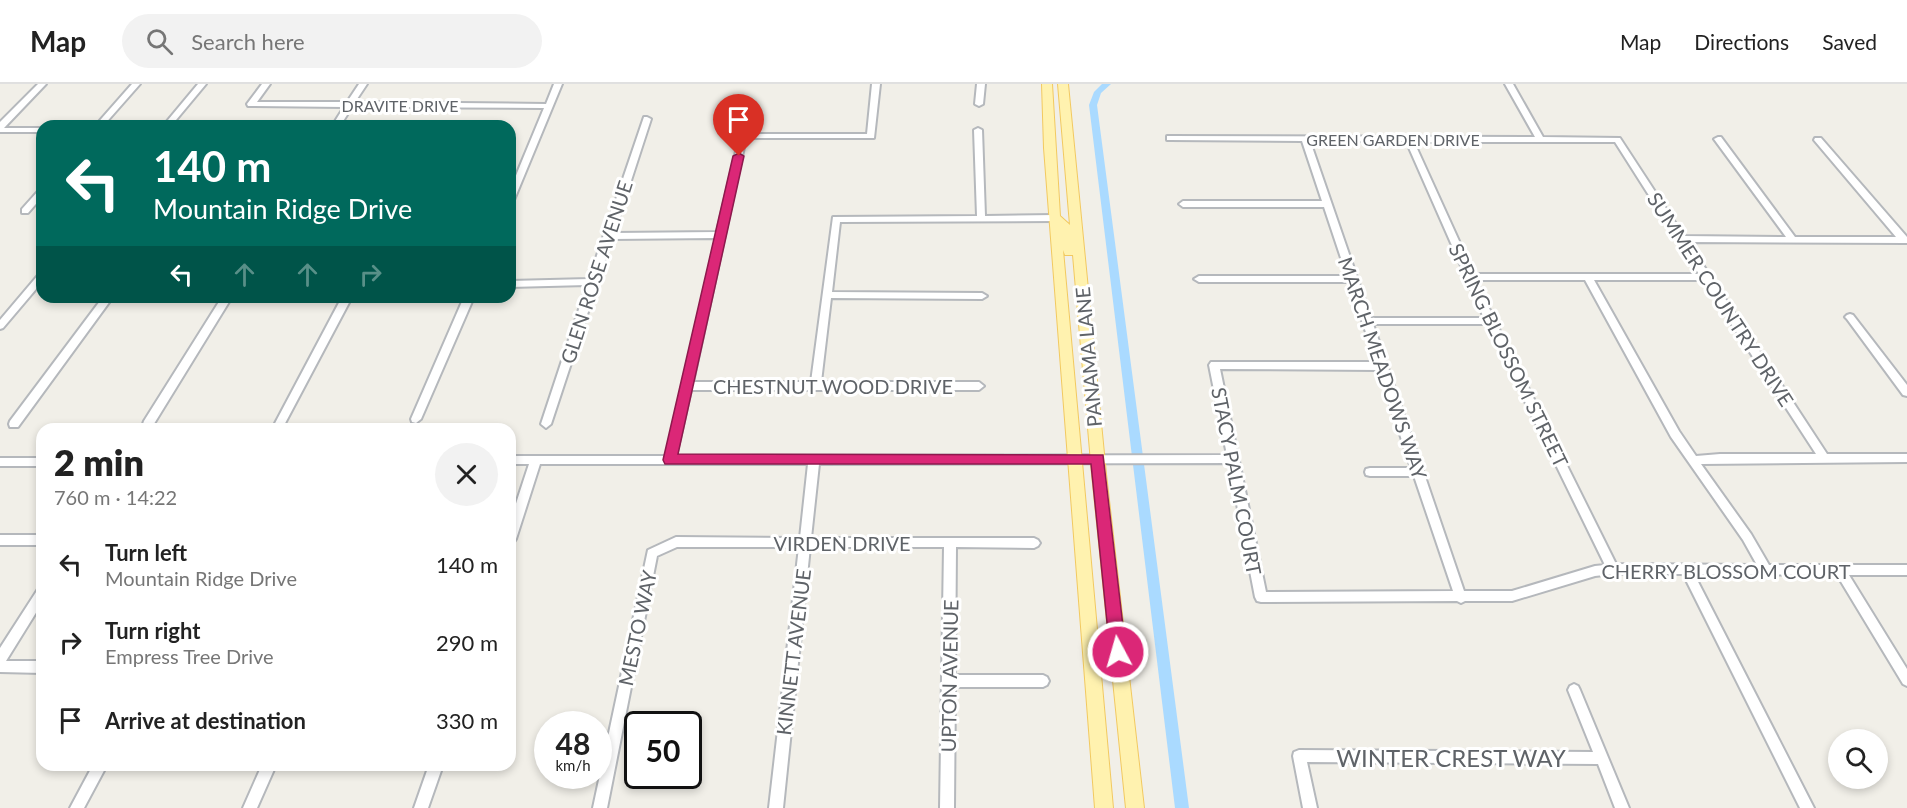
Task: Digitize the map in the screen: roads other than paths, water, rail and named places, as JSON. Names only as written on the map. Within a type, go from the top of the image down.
[{"type":"main road","name":"PANAMA LANE","points":[[1047,84],[1055,218],[1104,808]]},
{"type":"main road","name":"PANAMA LANE","points":[[1063,84],[1098,459],[1135,808]]},
{"type":"main road","points":[[1055,218],[1065,225],[1070,255],[1079,260]]},
{"type":"street","points":[[0,129],[42,84]]},
{"type":"street","points":[[104,120],[136,84]]},
{"type":"street","points":[[172,120],[202,84]]},
{"type":"street","name":"DRAVITE DRIVE","points":[[266,84],[251,104],[549,106]]},
{"type":"street","points":[[340,120],[363,84]]},
{"type":"street","points":[[516,186],[558,84]]},
{"type":"street","points":[[670,460],[743,136],[871,136],[876,84]]},
{"type":"street","points":[[979,104],[981,84]]},
{"type":"street","points":[[1509,84],[1540,139]]},
{"type":"street","name":"GLEN ROSE AVENUE","points":[[546,424],[647,119]]},
{"type":"street","points":[[0,129],[36,130]]},
{"type":"street","points":[[978,130],[981,218]]},
{"type":"street","name":"GREEN GARDEN DRIVE","points":[[1170,138],[1617,140]]},
{"type":"street","name":"MARCH MEADOWS WAY","points":[[1305,138],[1461,598]]},
{"type":"street","name":"SPRING BLOSSOM STREET","points":[[1409,139],[1490,321],[1613,569]]},
{"type":"street","name":"SUMMER COUNTRY DRIVE","points":[[1617,140],[1824,458]]},
{"type":"street","points":[[1718,140],[1792,239]]},
{"type":"street","points":[[1818,140],[1905,240]]},
{"type":"street","points":[[25,211],[36,199]]},
{"type":"street","points":[[1183,204],[1327,204]]},
{"type":"street","points":[[816,386],[836,219],[1055,218]]},
{"type":"street","points":[[608,236],[721,235]]},
{"type":"street","points":[[1682,239],[1905,240]]},
{"type":"street","points":[[1470,276],[1707,278]]},
{"type":"street","points":[[1588,277],[1668,422],[1747,537],[1765,569]]},
{"type":"street","points":[[1199,279],[1353,279]]},
{"type":"street","points":[[516,284],[593,282]]},
{"type":"street","points":[[0,326],[36,283]]},
{"type":"street","points":[[28,292],[36,292]]},
{"type":"street","points":[[827,295],[982,296]]},
{"type":"street","points":[[14,424],[104,303]]},
{"type":"street","points":[[149,423],[223,303]]},
{"type":"street","points":[[280,423],[344,303]]},
{"type":"street","points":[[416,419],[466,303]]},
{"type":"street","points":[[1850,317],[1907,392]]},
{"type":"street","points":[[1367,321],[1490,321]]},
{"type":"street","name":"STACY PALM COURT","points":[[1261,597],[1214,365],[1382,366]]},
{"type":"street","name":"CHESTNUT WOOD DRIVE","points":[[687,386],[979,386]]},
{"type":"street","points":[[1693,460],[1907,458]]},
{"type":"street","points":[[516,460],[1233,459]]},
{"type":"street","points":[[516,522],[536,460]]},
{"type":"street","name":"KINNETT AVENUE","points":[[776,808],[814,460]]},
{"type":"street","points":[[0,462],[36,462]]},
{"type":"street","points":[[1370,472],[1418,472]]},
{"type":"street","points":[[0,540],[36,540]]},
{"type":"street","name":"VIRDEN DRIVE","points":[[652,554],[676,542],[1034,543]]},
{"type":"street","name":"UPTON AVENUE","points":[[947,808],[950,543]]},
{"type":"street","name":"MESTO WAY","points":[[600,808],[652,554]]},
{"type":"street","name":"CHERRY BLOSSOM COURT","points":[[1261,597],[1512,596],[1595,571],[1613,569],[1907,570]]},
{"type":"street","points":[[1686,569],[1807,808]]},
{"type":"street","points":[[1840,570],[1907,680]]},
{"type":"street","points":[[0,658],[36,602]]},
{"type":"street","points":[[0,666],[36,667]]},
{"type":"street","points":[[949,681],[1042,681]]},
{"type":"street","points":[[1574,690],[1622,808]]},
{"type":"street","name":"WINTER CREST WAY","points":[[1310,808],[1299,756],[1602,758]]},
{"type":"street","points":[[77,808],[97,771]]},
{"type":"street","points":[[250,808],[265,771]]},
{"type":"street","points":[[421,808],[434,771]]},
{"type":"waterway","points":[[1107,84],[1098,92],[1093,105],[1182,808]]}]
